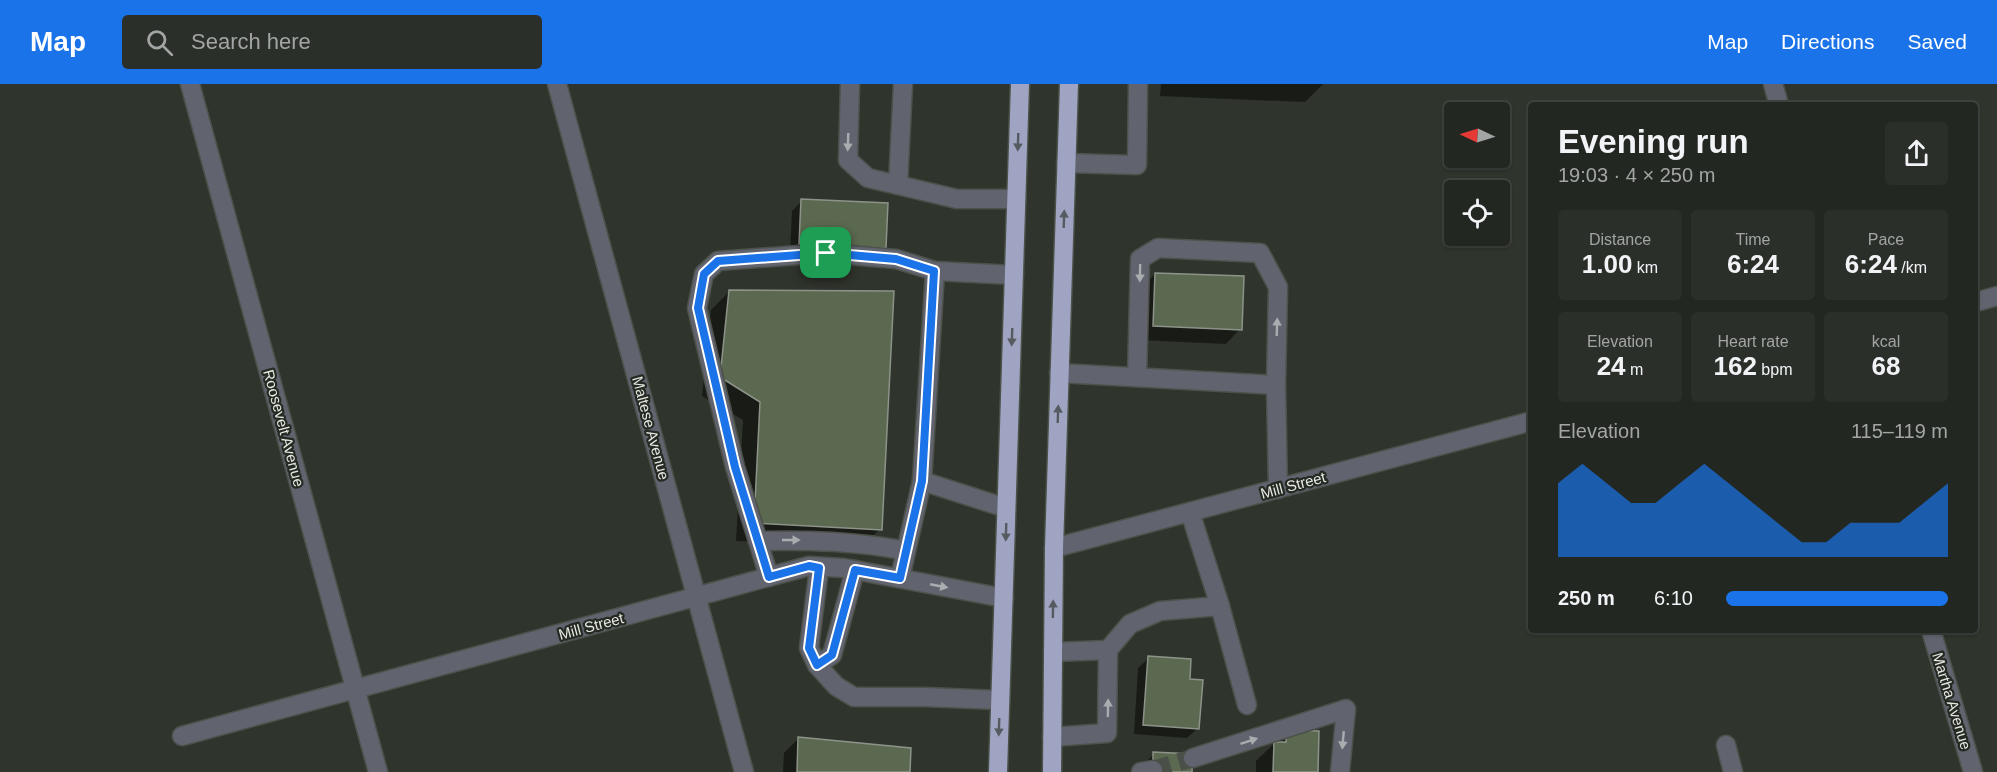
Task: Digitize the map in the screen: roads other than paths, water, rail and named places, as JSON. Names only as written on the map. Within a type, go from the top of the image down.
[{"type":"highway","points":[[998,772],[1020,84]]},
{"type":"highway","points":[[1052,772],[1054,548],[1069,84]]},
{"type":"street","name":"Roosevelt Avenue","points":[[190,84],[378,772]]},
{"type":"street","name":"Maltese Avenue","points":[[557,84],[744,772]]},
{"type":"street","points":[[850,84],[848,160],[868,178],[957,199],[1016,199]]},
{"type":"street","points":[[898,185],[903,84]]},
{"type":"street","points":[[1066,163],[1137,165],[1138,84]]},
{"type":"street","points":[[1773,84],[1778,102]]},
{"type":"street","points":[[1137,377],[1140,259],[1158,248],[1260,253],[1278,287],[1276,385],[1278,489]]},
{"type":"street","points":[[769,577],[735,467],[698,308],[704,274],[718,261],[826,253],[896,259],[934,271],[1014,275]]},
{"type":"street","points":[[900,578],[922,481],[934,271]]},
{"type":"street","points":[[1978,301],[1997,296]]},
{"type":"street","points":[[1059,373],[1276,385]]},
{"type":"street","name":"Mill Street","points":[[1054,548],[1528,422]]},
{"type":"street","points":[[922,481],[1006,508]]},
{"type":"street","points":[[1190,512],[1220,606],[1247,705]]},
{"type":"street","points":[[758,540],[873,544],[906,551]]},
{"type":"street","name":"Mill Street","points":[[182,736],[809,566],[855,570],[1004,598]]},
{"type":"street","points":[[819,568],[809,648],[817,665],[836,686],[854,697],[1000,700]]},
{"type":"street","points":[[817,665],[832,655],[855,570]]},
{"type":"street","points":[[1052,737],[1107,733],[1108,650],[1130,624],[1160,611],[1220,606]]},
{"type":"street","name":"Martha Avenue","points":[[1932,633],[1973,772]]},
{"type":"street","points":[[1053,652],[1108,650]]},
{"type":"street","points":[[1193,758],[1346,709],[1340,772]]},
{"type":"street","points":[[1726,745],[1733,772]]},
{"type":"tunnel","points":[[1153,770],[1193,758]]}]
